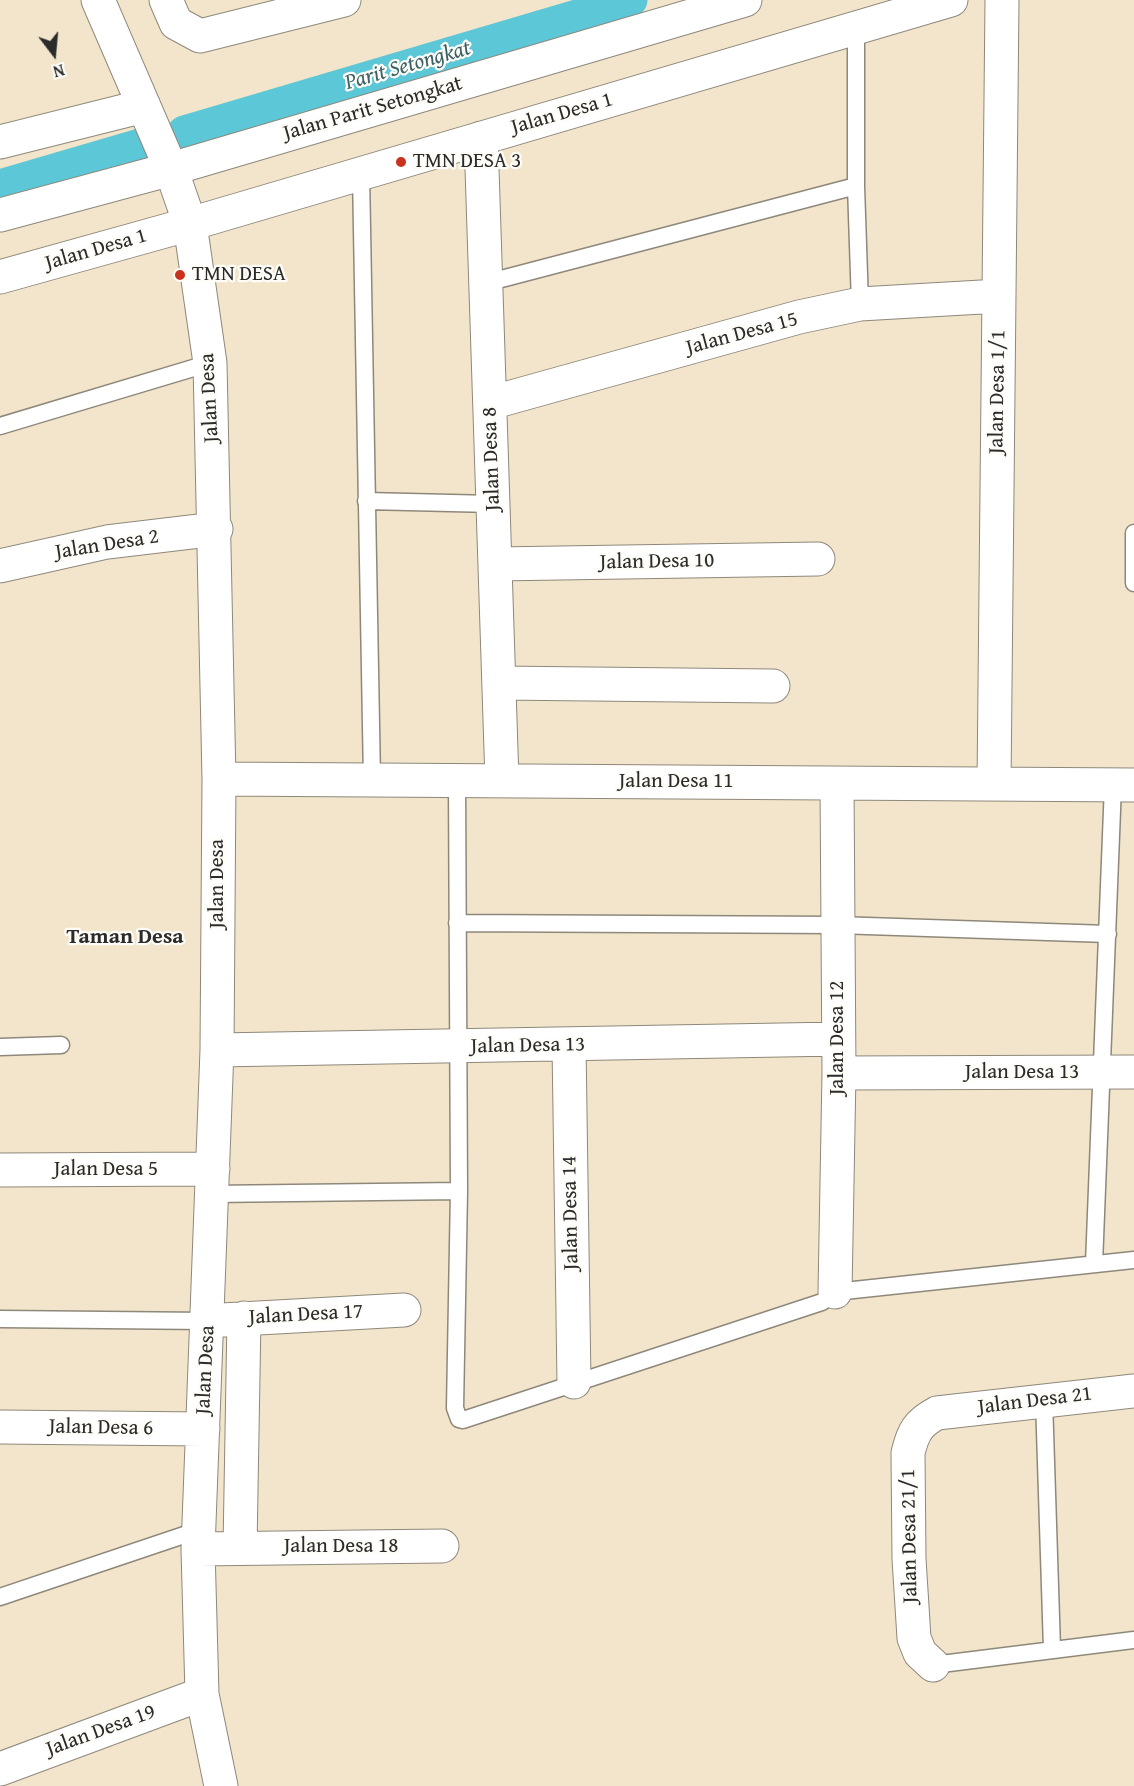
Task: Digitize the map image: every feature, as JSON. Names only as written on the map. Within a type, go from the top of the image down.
[{"type":"street","name":"Jalan Desa","points":[[98,0],[171,169],[190,224],[210,363],[216,529],[219,779],[217,1050],[198,1539],[202,1694],[221,1786]]},
{"type":"street","points":[[166,0],[176,23],[200,36],[329,2]]},
{"type":"street","name":"Jalan Parit Setongkat","points":[[0,215],[171,169],[745,0]]},
{"type":"street","name":"Jalan Desa 1","points":[[0,277],[190,224],[951,0]]},
{"type":"street","name":"Jalan Desa 1/1","points":[[994,784],[1002,0]]},
{"type":"street","points":[[0,142],[144,106]]},
{"type":"street","name":"Jalan Desa 8","points":[[482,138],[502,781]]},
{"type":"street","name":"Jalan Desa 15","points":[[490,403],[799,317],[860,304],[999,296]]},
{"type":"street","name":"Jalan Desa 2","points":[[0,566],[107,542],[216,529]]},
{"type":"street","name":"Jalan Desa 10","points":[[495,564],[818,559]]},
{"type":"street","points":[[499,682],[773,686]]},
{"type":"street","name":"Jalan Desa 11","points":[[219,779],[1123,785]]},
{"type":"street","name":"Jalan Desa 12","points":[[836,1292],[837,784]]},
{"type":"street","name":"Jalan Desa 13","points":[[217,1050],[838,1039]]},
{"type":"street","name":"Jalan Desa 14","points":[[569,1045],[574,1382]]},
{"type":"street","name":"Jalan Desa 13","points":[[838,1073],[1134,1072]]},
{"type":"street","name":"Jalan Desa 5","points":[[0,1170],[212,1181]]},
{"type":"street","name":"Jalan Desa 17","points":[[208,1321],[404,1310]]},
{"type":"street","name":"Jalan Desa","points":[[240,1548],[244,1318]]},
{"type":"street","name":"Jalan Desa 21","points":[[937,1413],[1134,1390]]},
{"type":"street","name":"Jalan Desa 21/1","points":[[933,1665],[920,1653],[914,1638],[909,1559],[908,1453],[912,1436],[921,1421],[937,1413]]},
{"type":"street","name":"Jalan Desa 6","points":[[0,1427],[203,1429]]},
{"type":"street","name":"Jalan Desa 18","points":[[198,1539],[240,1548],[442,1546]]},
{"type":"street","name":"Jalan Desa 19","points":[[0,1769],[202,1694]]},
{"type":"lane","points":[[856,28],[856,186],[860,304]]},
{"type":"lane","points":[[361,174],[372,780]]},
{"type":"lane","points":[[486,283],[856,186]]},
{"type":"lane","points":[[0,426],[210,363]]},
{"type":"lane","points":[[366,501],[493,504]]},
{"type":"lane","points":[[1134,533],[1134,583]]},
{"type":"lane","points":[[457,781],[459,1191],[456,1414],[464,1420],[822,1302],[836,1292],[1134,1260]]},
{"type":"lane","points":[[1094,1264],[1108,934],[1123,785]]},
{"type":"lane","points":[[457,923],[837,925],[1108,934]]},
{"type":"lane","points":[[0,1047],[61,1045]]},
{"type":"lane","points":[[212,1181],[459,1191]]},
{"type":"lane","points":[[0,1318],[208,1321]]},
{"type":"lane","points":[[1044,1400],[1052,1649]]},
{"type":"lane","points":[[0,1597],[198,1539]]},
{"type":"lane","points":[[933,1665],[1134,1640]]},
{"type":"waterway","name":"Parit Setongkat","points":[[184,132],[631,0]]},
{"type":"waterway","name":"Parit Setongkat","points":[[0,186],[143,144]]},
{"type":"place","name":"TMN DESA 3","points":[[401,162]]},
{"type":"place","name":"TMN DESA","points":[[180,275]]},
{"type":"district","name":"Taman Desa","points":[[125,937]]}]
